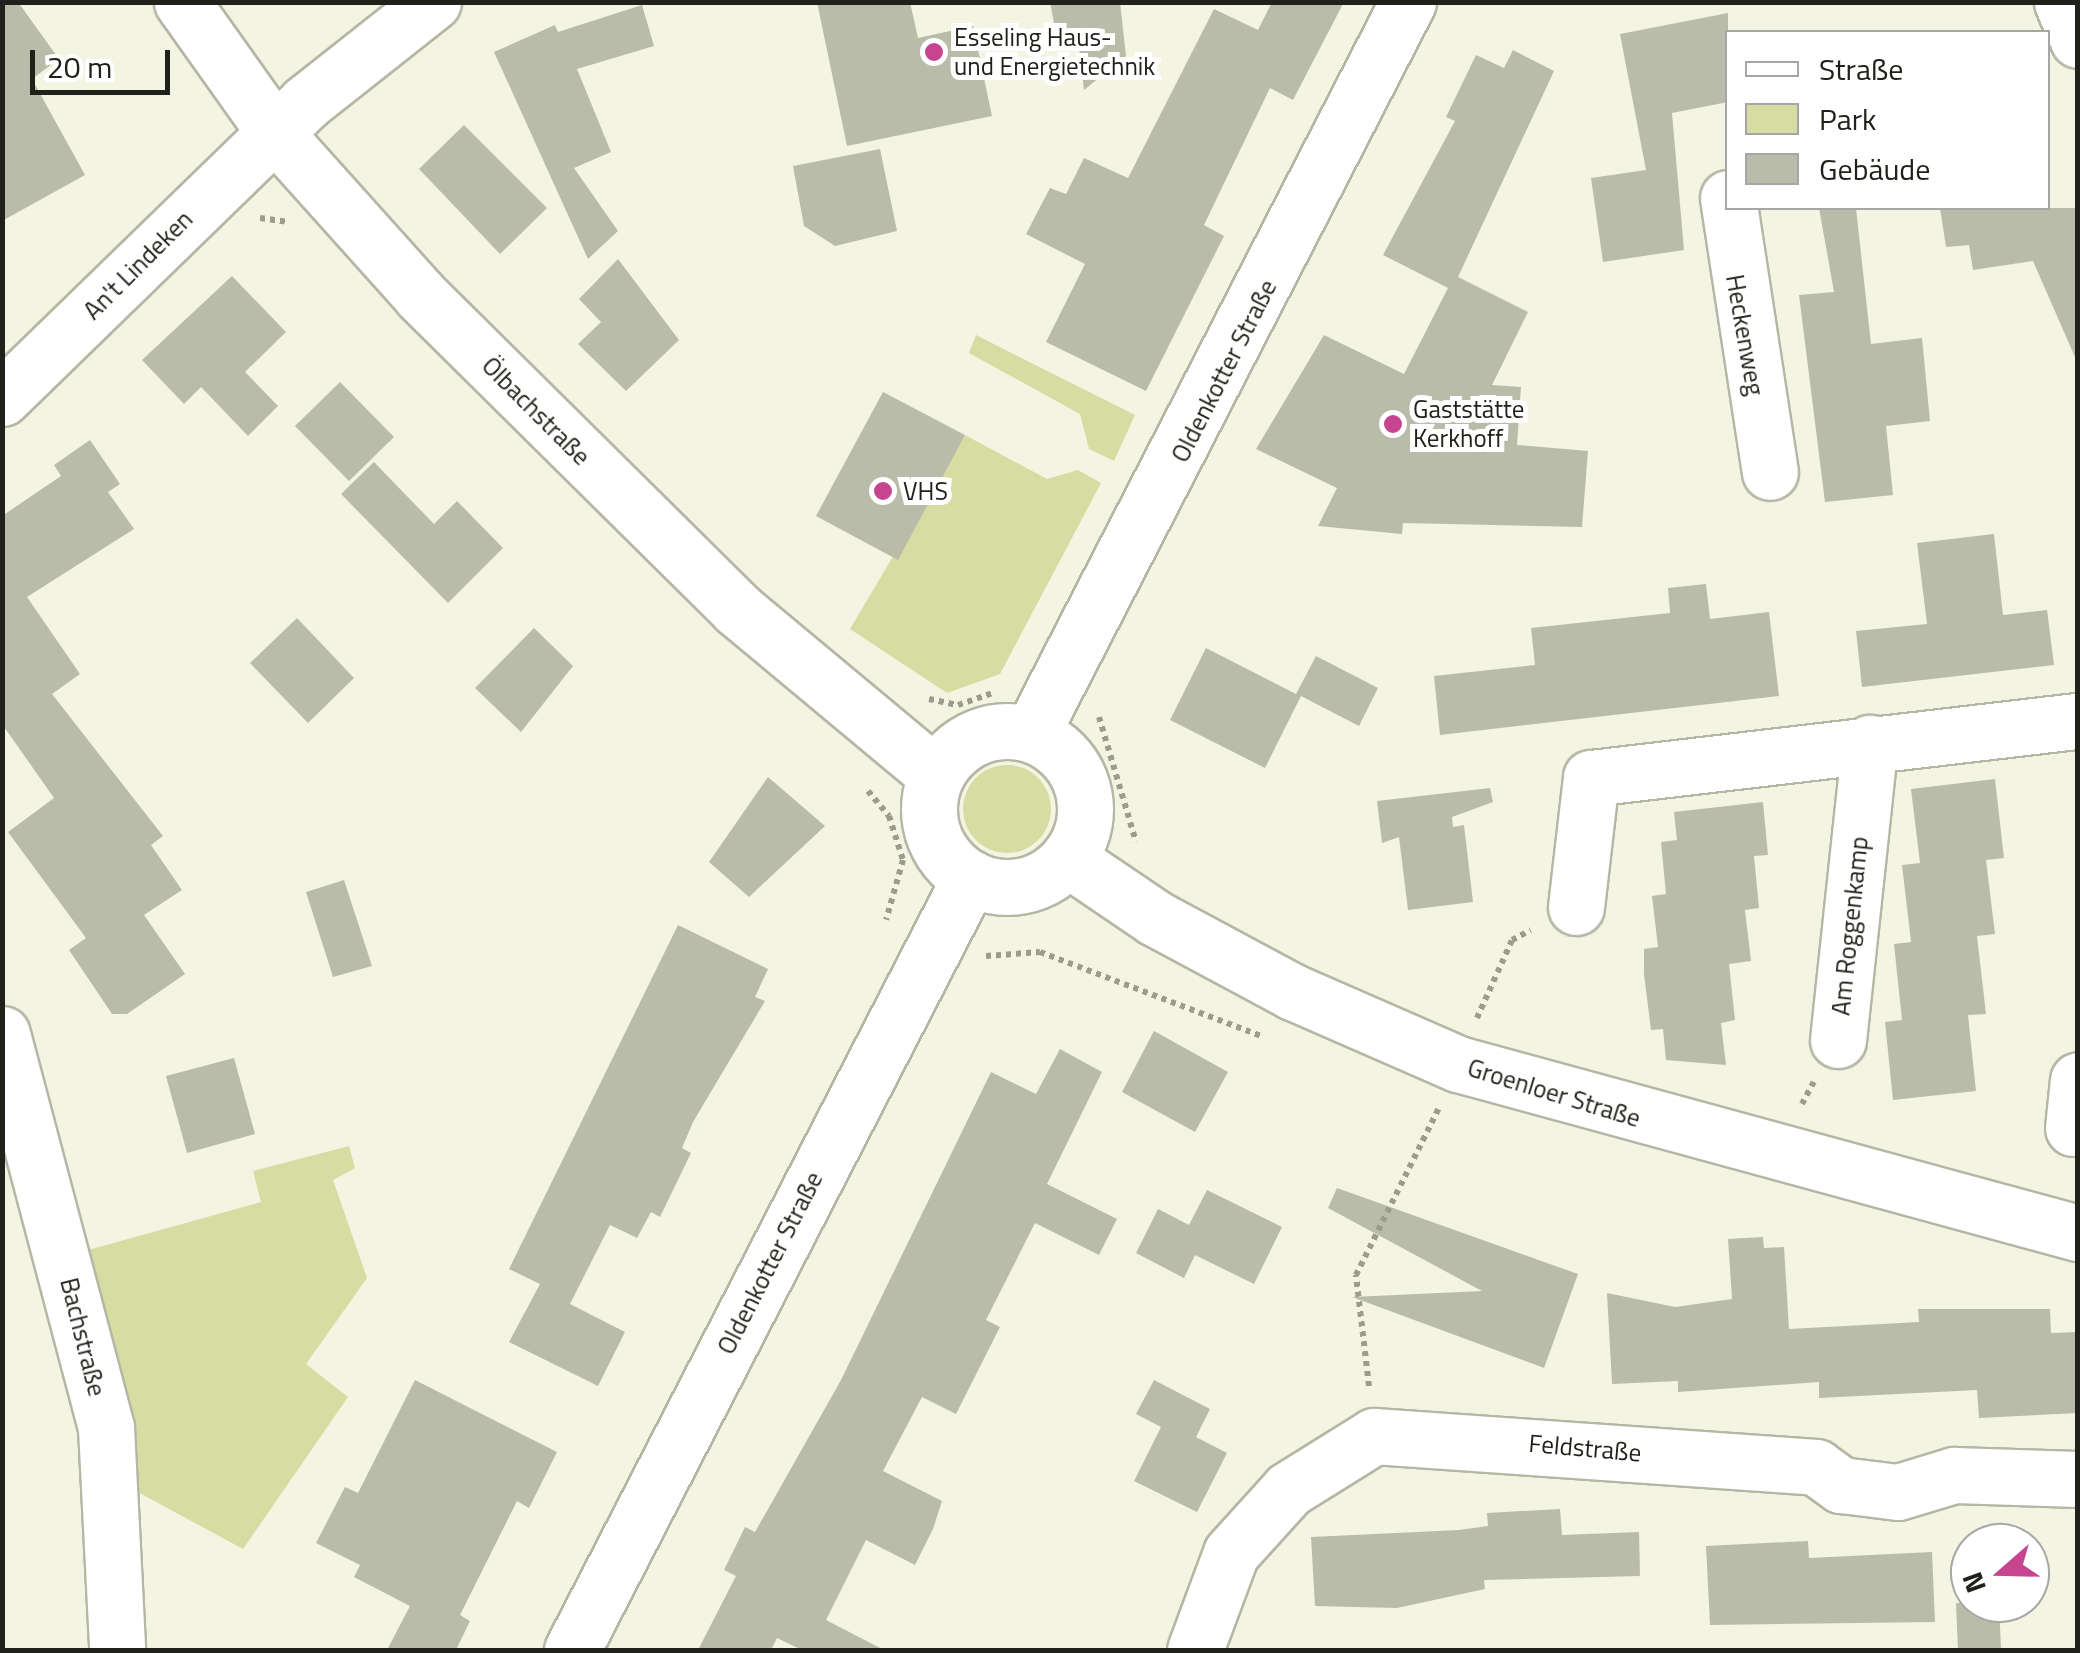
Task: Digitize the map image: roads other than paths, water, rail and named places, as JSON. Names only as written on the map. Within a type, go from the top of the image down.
[{"type":"street","name":"Ölbachstraße","points":[[182,2],[275,133],[648,524],[936,775]]},
{"type":"street","name":"An't Lindeken","points":[[2,398],[275,133],[434,2]]},
{"type":"street","name":"Oldenkotter Straße","points":[[1032,734],[1408,2]]},
{"type":"street","points":[[2062,2],[2078,40]]},
{"type":"street","points":[[2050,58],[2078,50]]},
{"type":"street","name":"Heckenweg","points":[[1730,210],[1770,472]]},
{"type":"street","points":[[1576,907],[1591,778],[2078,720]]},
{"type":"street","points":[[986,733],[1032,734],[1063,755],[1082,787],[1086,812],[1068,858],[1023,886],[970,878],[934,834],[936,775],[986,733]]},
{"type":"street","name":"Am Roggenkamp","points":[[1838,1040],[1870,743]]},
{"type":"street","name":"Groenloer Straße","points":[[1068,858],[1241,964],[1458,1064],[2078,1233]]},
{"type":"street","name":"Oldenkotter Straße","points":[[572,1650],[970,878]]},
{"type":"street","name":"Bachstraße","points":[[2,1034],[106,1428],[117,1647]]},
{"type":"street","name":"Feldstraße","points":[[1195,1650],[1230,1553],[1289,1489],[1374,1436],[1816,1467],[1841,1486],[1898,1492],[1954,1475],[2078,1480]]},
{"type":"place","name":"Esseling Haus- und Energietechnik","points":[[934,52]]},
{"type":"place","name":"Gaststätte Kerkhoff","points":[[1393,424]]},
{"type":"place","name":"VHS","points":[[883,491]]}]
